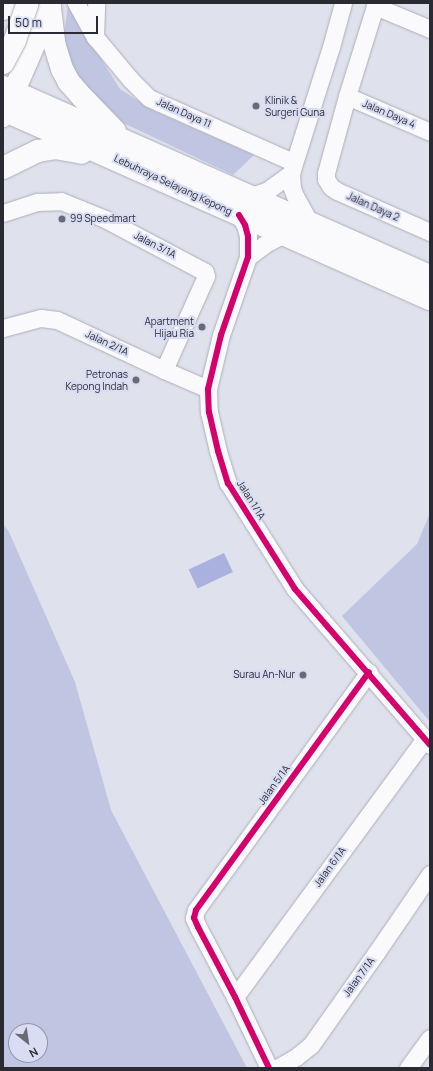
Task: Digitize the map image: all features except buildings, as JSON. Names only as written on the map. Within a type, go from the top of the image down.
[{"type":"main road","points":[[3,8],[5,3]]},
{"type":"main road","points":[[3,63],[15,40],[28,3]]},
{"type":"main road","points":[[3,45],[16,42],[49,11]]},
{"type":"main road","points":[[6,103],[49,11]]},
{"type":"main road","points":[[49,11],[54,43],[62,69],[69,82],[82,97],[120,149]]},
{"type":"main road","name":"Lebuhraya Selayang Kepong","points":[[6,103],[120,149],[244,206],[310,223],[430,276]]},
{"type":"main road","points":[[3,168],[38,150],[55,148],[120,149]]},
{"type":"main road","name":"Lebuhraya Selayang Kepong","points":[[244,206],[284,234],[430,299]]},
{"type":"street","name":"Jalan Daya 11","points":[[76,3],[95,37],[131,80],[149,98],[292,168]]},
{"type":"street","points":[[95,37],[96,3]]},
{"type":"street","points":[[310,223],[292,188],[292,168],[331,48],[343,3]]},
{"type":"street","points":[[347,96],[375,5],[430,29]]},
{"type":"street","name":"Jalan Daya 4","points":[[347,96],[430,132]]},
{"type":"street","name":"Jalan Daya 2","points":[[347,96],[326,173],[326,178],[330,187],[430,232]]},
{"type":"street","points":[[244,206],[268,190],[292,168]]},
{"type":"street","name":"Jalan 3/1A","points":[[3,213],[37,202],[61,201],[105,219],[205,272],[206,276],[164,370]]},
{"type":"street","name":"Jalan 1/1A","points":[[244,206],[245,225],[248,236],[248,257],[221,335],[208,389],[209,412],[218,451],[228,483],[295,589],[369,672],[427,741]]},
{"type":"street","points":[[248,257],[265,244],[284,234]]},
{"type":"street","name":"Jalan 2/1A","points":[[3,328],[41,318],[57,320],[208,389]]},
{"type":"street","name":"Jalan 5/1A","points":[[235,997],[198,927],[194,918],[196,910],[369,672]]},
{"type":"street","name":"Jalan 6/1A","points":[[235,997],[427,741]]},
{"type":"street","name":"Jalan 7/1A","points":[[277,1068],[296,1058],[311,1045],[430,874]]},
{"type":"street","points":[[235,997],[269,1068]]},
{"type":"street","points":[[408,1068],[430,1038]]},
{"type":"shaded area","points":[[68,6],[120,89],[154,111],[254,155],[233,175],[113,118],[77,79],[63,41]]},
{"type":"shaded area","points":[[430,513],[430,722],[342,616],[417,544]]},
{"type":"shaded area","points":[[3,524],[9,532],[75,682],[111,810],[247,1068],[3,1068]]},
{"type":"shaded area","points":[[224,553],[233,572],[198,589],[189,569]]},
{"type":"cycle path","points":[[239,215],[245,225],[248,236],[248,257],[221,335],[208,389],[209,412],[218,451],[228,483],[295,589],[430,745]]},
{"type":"cycle path","points":[[269,1068],[235,997],[198,927],[194,918],[196,910],[369,672]]},
{"type":"place","name":"Klinik & Surgeri Guna","points":[[256,106]]},
{"type":"place","name":"99 Speedmart","points":[[62,219]]},
{"type":"place","name":"Apartment Hijau Ria","points":[[202,327]]},
{"type":"place","name":"Petronas Kepong Indah","points":[[136,380]]},
{"type":"place","name":"Surau An-Nur","points":[[303,675]]}]
